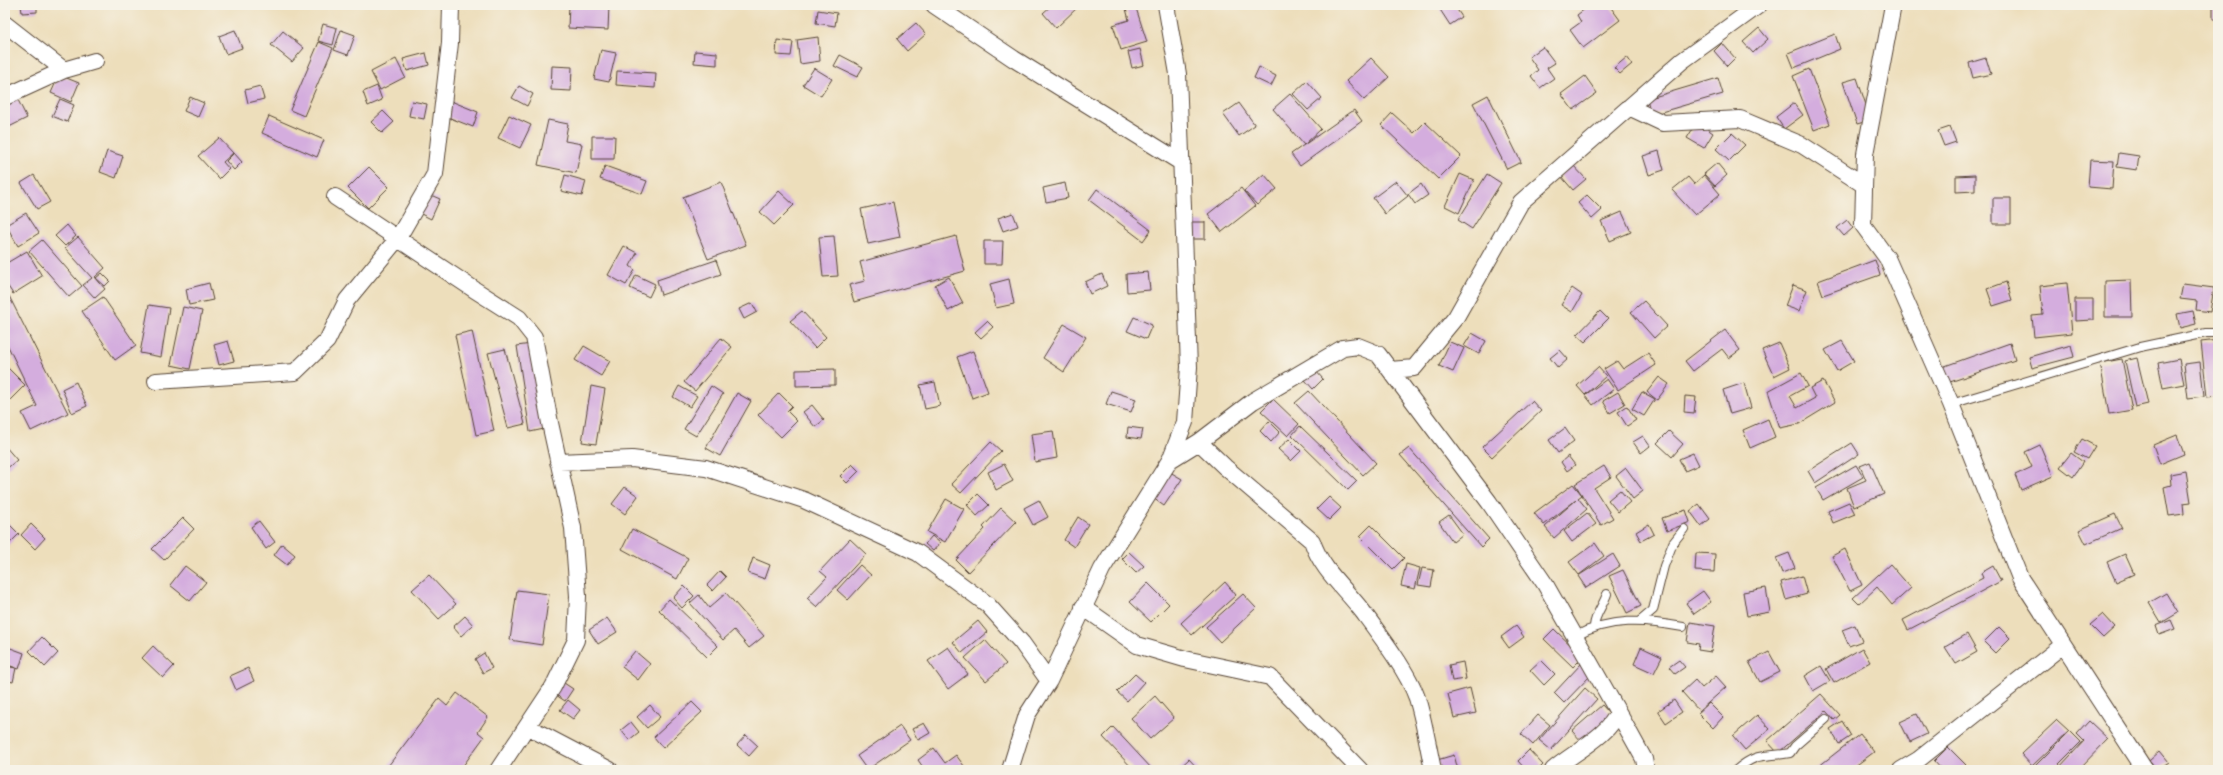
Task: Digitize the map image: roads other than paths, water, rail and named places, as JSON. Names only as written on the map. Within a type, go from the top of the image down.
[{"type":"street","points":[[156,381],[295,372],[327,341],[347,300],[398,238],[435,174],[450,43],[451,5]]},
{"type":"street","points":[[934,5],[1014,59],[1182,163]]},
{"type":"street","points":[[1010,770],[1027,715],[1049,681],[1102,569],[1170,460],[1185,422],[1189,368],[1178,74],[1166,5]]},
{"type":"street","points":[[1390,370],[1414,368],[1456,317],[1521,202],[1682,61],[1759,5]]},
{"type":"street","points":[[1893,5],[1866,154],[1863,225],[1887,258],[1951,404],[2020,578],[2145,770]]},
{"type":"street","points":[[5,24],[64,70]]},
{"type":"street","points":[[5,97],[64,70],[95,61]]},
{"type":"street","points":[[1629,107],[1663,123],[1740,118],[1802,145],[1864,185]]},
{"type":"street","points":[[335,197],[519,318],[527,326],[534,337],[558,462],[573,528],[578,596],[576,640],[553,687],[528,727],[498,770]]},
{"type":"street","points":[[1170,460],[1199,442],[1253,401],[1343,348],[1358,346],[1378,354],[1489,502],[1545,584],[1576,636],[1644,759],[1646,770]]},
{"type":"street","points":[[1199,442],[1225,467],[1312,541],[1316,552],[1330,575],[1362,610],[1385,641],[1416,697],[1433,770]]},
{"type":"street","points":[[558,462],[632,459],[706,468],[804,500],[918,553],[981,599],[1022,643],[1049,681]]},
{"type":"street","points":[[1083,607],[1137,645],[1185,659],[1270,677],[1360,770]]},
{"type":"street","points":[[1901,770],[1918,760],[2063,645]]},
{"type":"street","points":[[1553,770],[1594,741],[1615,721],[1618,712]]},
{"type":"street","points":[[528,727],[610,770]]},
{"type":"lane","points":[[1951,404],[2140,347],[2206,333],[2218,333]]},
{"type":"lane","points":[[1640,622],[1653,610],[1673,543],[1684,529]]},
{"type":"lane","points":[[1594,626],[1595,616],[1602,607],[1607,594]]},
{"type":"lane","points":[[1576,636],[1594,626],[1640,622],[1683,627]]},
{"type":"lane","points":[[1736,770],[1751,758],[1764,755],[1774,756],[1790,753],[1795,746],[1826,719]]}]
